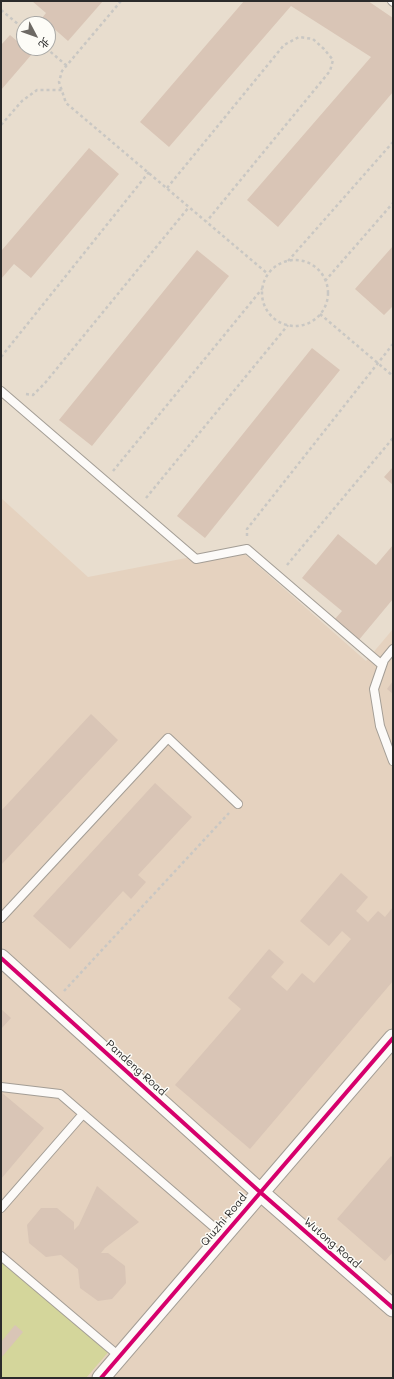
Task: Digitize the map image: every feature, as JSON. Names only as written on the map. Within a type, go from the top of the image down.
[{"type":"street","name":"Pandeng Road","points":[[1,958],[260,1192]]},
{"type":"street","name":"Qiuzhi Road","points":[[101,1378],[393,1038]]},
{"type":"street","name":"Wutong Road","points":[[260,1192],[393,1308]]},
{"type":"lane","points":[[1,391],[196,559],[247,549],[382,665]]},
{"type":"lane","points":[[393,650],[384,660],[374,689],[380,726],[393,761]]},
{"type":"lane","points":[[1,918],[168,738],[238,804]]},
{"type":"lane","points":[[1,1087],[60,1094],[223,1235]]},
{"type":"lane","points":[[1,1208],[83,1114]]},
{"type":"lane","points":[[1,1256],[119,1356]]},
{"type":"path","points":[[121,1],[62,71],[59,82],[66,102],[268,274]]},
{"type":"path","points":[[1,10],[16,22]]},
{"type":"path","points":[[167,188],[284,45],[300,37],[313,39],[333,60],[330,71],[207,221]]},
{"type":"path","points":[[55,56],[67,66]]},
{"type":"path","points":[[1,125],[22,101],[37,90],[62,90]]},
{"type":"path","points":[[288,261],[393,142]]},
{"type":"path","points":[[1,357],[149,172]]},
{"type":"path","points":[[325,281],[393,203]]},
{"type":"path","points":[[21,393],[32,395],[45,383],[189,206]]},
{"type":"path","points":[[296,260],[307,262],[316,268],[323,276],[327,286],[327,297],[320,314],[310,322],[299,326],[278,322],[269,314],[264,305],[262,289],[263,283],[268,274],[276,266],[288,261],[296,260]]},
{"type":"path","points":[[105,481],[262,289]]},
{"type":"path","points":[[320,314],[393,376]]},
{"type":"path","points":[[137,508],[288,325]]},
{"type":"path","points":[[247,549],[246,528],[393,344]]},
{"type":"path","points":[[278,576],[393,438]]},
{"type":"path","points":[[52,1004],[238,804]]},
{"type":"shaded area","points":[[1,498],[88,577],[238,548],[366,661],[393,629],[393,1378],[1,1378]]},
{"type":"green space","points":[[1,1258],[110,1350],[86,1378],[1,1378]]},
{"type":"building","points":[[32,1],[103,1],[68,41],[56,30],[56,16],[44,16],[46,13]]},
{"type":"building","points":[[244,1],[368,1],[393,18],[393,92],[278,227],[247,200],[371,57],[291,6],[169,147],[140,122]]},
{"type":"building","points":[[10,35],[16,40],[16,56],[30,56],[1,90],[1,45]]},
{"type":"building","points":[[89,148],[119,174],[31,278],[14,264],[1,279],[1,249],[2,250]]},
{"type":"building","points":[[393,246],[393,306],[384,315],[355,289]]},
{"type":"building","points":[[197,250],[229,276],[92,446],[59,420]]},
{"type":"building","points":[[312,348],[340,370],[205,538],[177,516]]},
{"type":"building","points":[[393,467],[393,485],[384,477]]},
{"type":"building","points":[[338,534],[376,565],[393,545],[393,599],[358,641],[334,620],[342,611],[302,578]]},
{"type":"building","points":[[393,681],[393,694],[387,689]]},
{"type":"building","points":[[91,714],[118,740],[1,865],[1,811]]},
{"type":"building","points":[[155,783],[192,817],[138,875],[146,882],[131,899],[123,891],[70,949],[33,916]]},
{"type":"building","points":[[341,873],[368,897],[356,911],[368,922],[378,911],[385,917],[393,907],[393,981],[250,1149],[175,1085],[241,1009],[228,998],[269,949],[284,962],[271,977],[287,991],[302,973],[314,983],[351,939],[342,931],[329,946],[300,921]]},
{"type":"building","points":[[1,1009],[11,1018],[1,1029]]},
{"type":"building","points":[[1,1092],[44,1128],[1,1179]]},
{"type":"building","points":[[391,1156],[393,1158],[393,1252],[385,1261],[337,1219]]},
{"type":"building","points":[[97,1186],[139,1222],[105,1248],[101,1253],[108,1253],[125,1266],[126,1283],[112,1299],[98,1301],[80,1288],[78,1269],[61,1255],[46,1257],[29,1243],[27,1225],[41,1208],[57,1208],[74,1222],[74,1230],[79,1225]]},
{"type":"building","points":[[15,1325],[23,1332],[1,1358],[1,1342]]},
{"type":"cycle path","points":[[1,958],[260,1192],[393,1308]]},
{"type":"cycle path","points":[[101,1378],[393,1038]]}]
